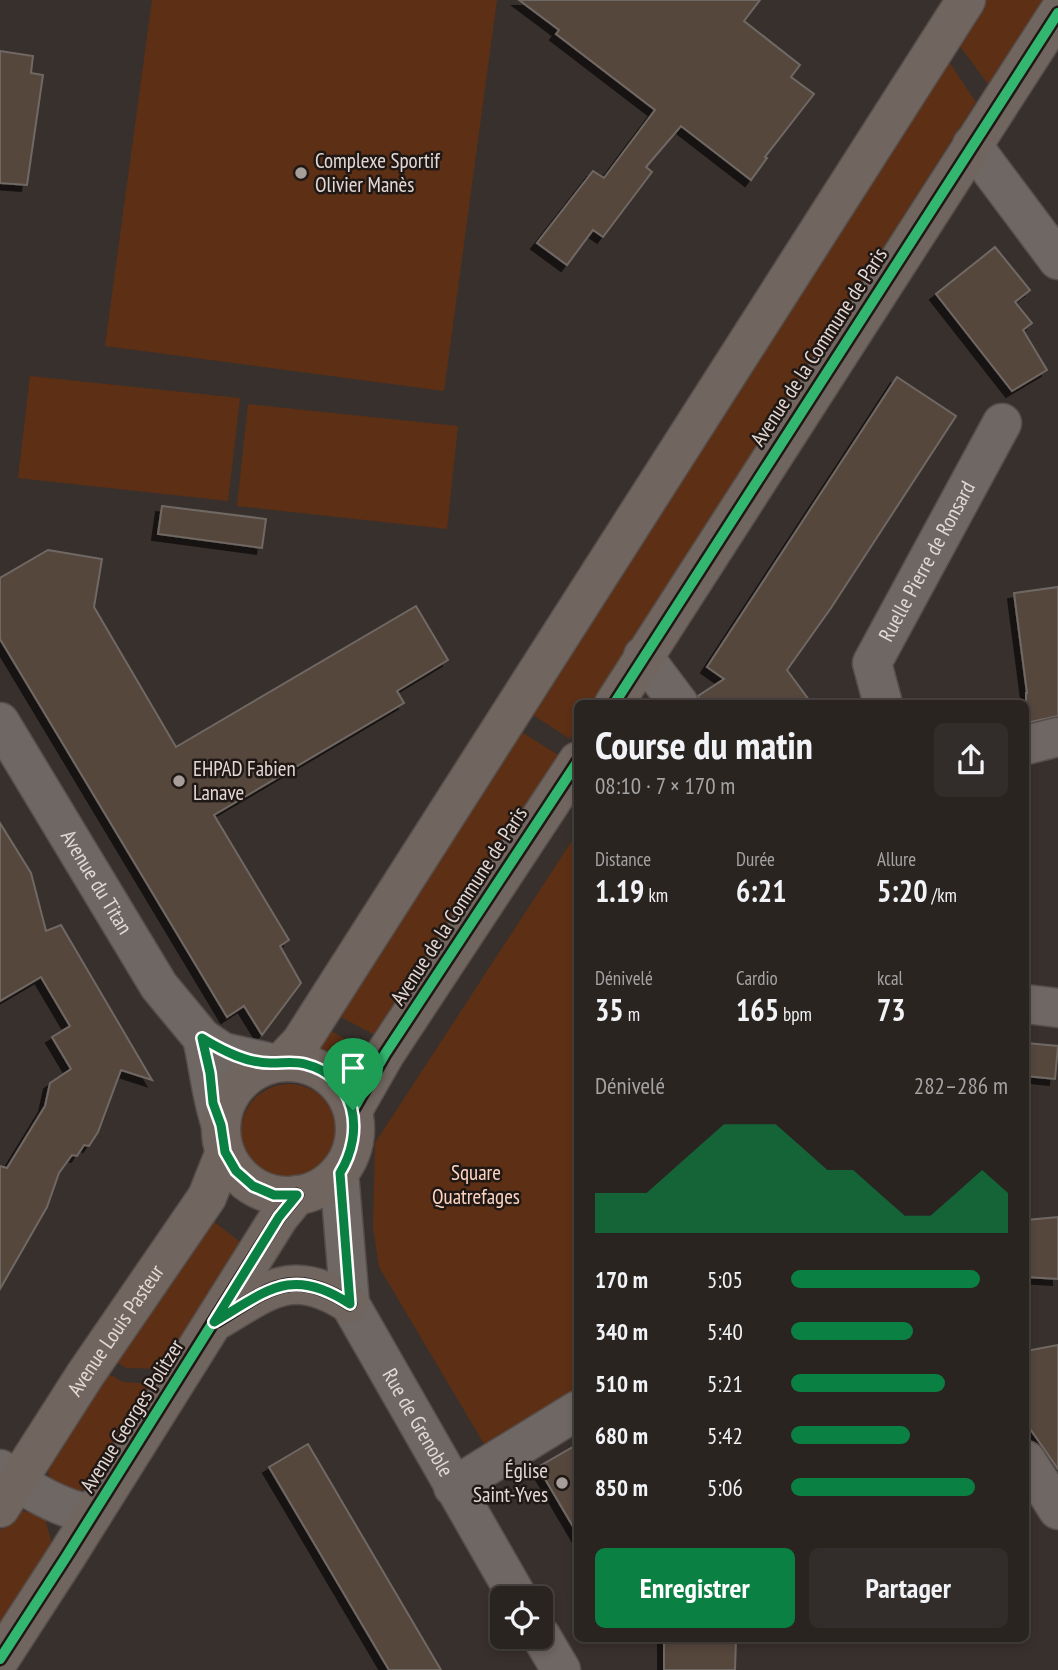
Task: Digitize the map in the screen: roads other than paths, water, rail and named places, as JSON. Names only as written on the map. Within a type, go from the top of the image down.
[{"type":"main road","points":[[277,1063],[301,1042],[967,0]]},
{"type":"main road","name":"Avenue de la Commune de Paris","points":[[616,700],[1058,13]]},
{"type":"main road","name":"Avenue de la Commune de Paris","points":[[353,1110],[385,1054],[574,767]]},
{"type":"main road","points":[[277,1063],[305,1064],[326,1073],[342,1089],[353,1110],[354,1143],[349,1158],[316,1186],[274,1195],[253,1186],[236,1171],[223,1139],[224,1109],[231,1093],[242,1080],[256,1070],[277,1063]]},
{"type":"main road","name":"Avenue Louis Pasteur","points":[[6,1487],[207,1197],[223,1139]]},
{"type":"main road","name":"Avenue Georges Politzer","points":[[0,1659],[279,1217],[316,1186]]},
{"type":"main road","points":[[214,1322],[271,1289],[297,1282],[335,1294],[350,1304]]},
{"type":"street","points":[[972,145],[1058,260]]},
{"type":"street","name":"Ruelle Pierre de Ronsard","points":[[882,700],[872,663],[1002,423]]},
{"type":"street","points":[[643,656],[676,700]]},
{"type":"street","name":"Avenue du Titan","points":[[0,722],[159,986],[202,1038],[223,1052],[277,1063]]},
{"type":"street","points":[[1029,744],[1058,737]]},
{"type":"street","points":[[1029,1004],[1058,1007]]},
{"type":"street","name":"Avenue du Titan","points":[[202,1038],[213,1103],[223,1139]]},
{"type":"street","name":"Rue de Grenoble","points":[[316,1186],[345,1238],[350,1304],[511,1586]]},
{"type":"street","points":[[453,1487],[574,1412]]},
{"type":"street","points":[[1029,1465],[1058,1510]]},
{"type":"street","points":[[6,1487],[73,1511],[93,1514]]},
{"type":"street","points":[[549,1649],[561,1670]]},
{"type":"place","name":"Complexe Sportif Olivier Manès","points":[[301,173]]},
{"type":"place","name":"EHPAD Fabien Lanave","points":[[179,781]]},
{"type":"place","name":"Église Saint-Yves","points":[[562,1483]]},
{"type":"park label","name":"Square Quatrefages","points":[[476,1185]]}]
